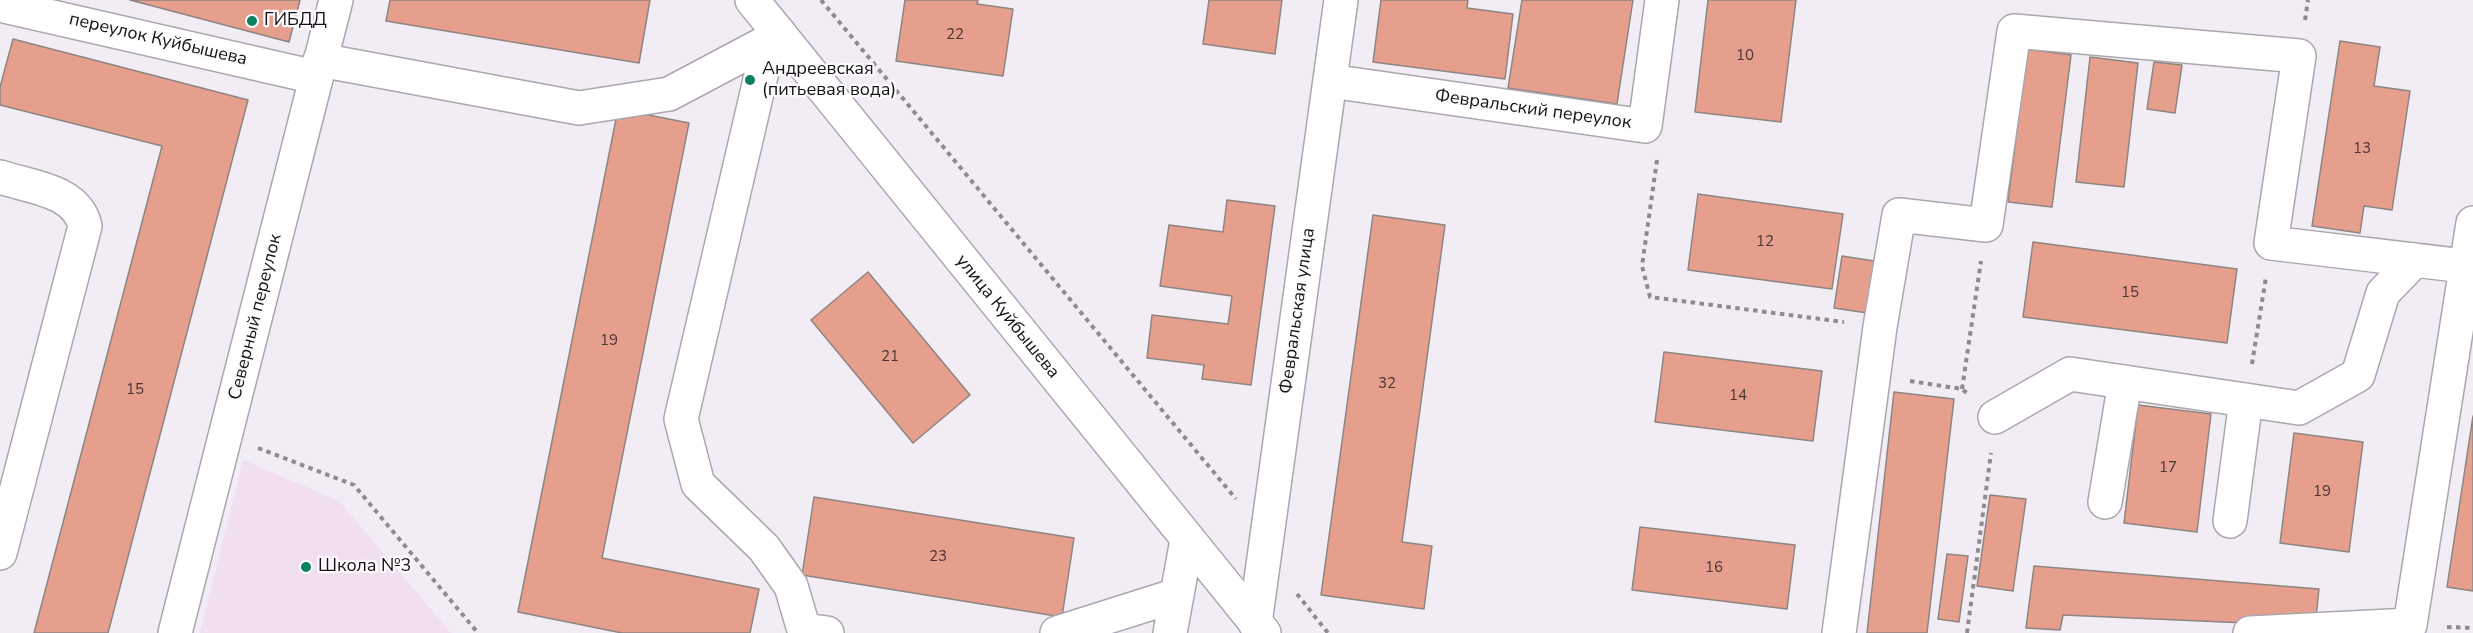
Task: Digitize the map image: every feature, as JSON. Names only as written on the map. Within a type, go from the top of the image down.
[{"type":"street","name":"Северный переулок","points":[[175,633],[336,0]]},
{"type":"street","name":"улица Куйбышева","points":[[753,0],[774,37],[1259,628]]},
{"type":"street","name":"Февральская улица","points":[[1259,628],[1266,545],[1341,0]]},
{"type":"street","name":"Февральский переулок","points":[[1330,81],[1645,126],[1662,0]]},
{"type":"street","name":"переулок Куйбышева","points":[[0,5],[317,68],[579,108],[669,94],[774,37]]},
{"type":"street","points":[[1839,633],[1880,327],[1899,215],[1986,225],[2014,31],[2300,56],[2271,243],[2470,266]]},
{"type":"street","points":[[774,37],[681,419],[698,484],[764,548],[791,586],[811,632]]},
{"type":"street","points":[[0,177],[66,197],[82,214],[85,226],[0,553]]},
{"type":"street","points":[[2250,633],[2410,625],[2470,266],[2473,223]]},
{"type":"street","points":[[1995,417],[2070,374],[2299,408],[2358,375],[2383,293],[2415,260]]},
{"type":"street","points":[[2105,502],[2124,382]]},
{"type":"street","points":[[2230,521],[2246,400]]},
{"type":"street","points":[[1170,633],[1187,540]]},
{"type":"street","points":[[1057,633],[1177,595]]},
{"type":"path","points":[[820,0],[1235,497],[1266,545]]},
{"type":"path","points":[[1645,126],[1658,150],[1642,266],[1650,297],[1880,327]]},
{"type":"path","points":[[1962,389],[1986,225]]},
{"type":"path","points":[[2246,400],[2271,243]]},
{"type":"path","points":[[1874,375],[1962,389],[1995,417],[1967,633]]},
{"type":"path","points":[[226,436],[354,485],[478,633]]},
{"type":"path","points":[[1295,591],[1328,633]]},
{"type":"shaded area","name":"Школа №3","points":[[243,460],[339,501],[451,633],[200,633]]},
{"type":"building","name":"ГИБДД","points":[[130,0],[300,0],[289,42]]},
{"type":"building","points":[[390,0],[650,0],[639,63],[386,21]]},
{"type":"building","points":[[905,0],[978,0],[977,4],[1013,9],[1003,76],[896,61]]},
{"type":"building","points":[[1209,0],[1282,0],[1275,54],[1203,44]]},
{"type":"building","points":[[1381,0],[1468,0],[1467,8],[1513,14],[1505,79],[1373,62]]},
{"type":"building","points":[[1522,0],[1633,0],[1617,104],[1508,88]]},
{"type":"building","points":[[1708,0],[1796,0],[1781,122],[1695,112]]},
{"type":"building","points":[[13,39],[248,100],[108,633],[34,633],[162,146],[0,105],[0,87]]},
{"type":"building","points":[[2340,41],[2380,47],[2374,86],[2410,91],[2392,210],[2364,206],[2360,233],[2312,226]]},
{"type":"building","points":[[2027,49],[2071,55],[2052,207],[2008,202]]},
{"type":"building","points":[[2090,57],[2138,63],[2124,187],[2076,182]]},
{"type":"building","points":[[2154,62],[2182,65],[2175,113],[2147,109]]},
{"type":"building","points":[[618,109],[689,123],[602,558],[759,589],[750,633],[622,633],[518,612]]},
{"type":"building","points":[[1698,194],[1843,214],[1832,289],[1688,270]]},
{"type":"building","points":[[1227,200],[1275,206],[1251,385],[1202,379],[1204,365],[1147,358],[1152,315],[1228,324],[1232,296],[1160,286],[1169,225],[1223,232]]},
{"type":"building","points":[[1373,215],[1445,225],[1402,542],[1432,546],[1424,609],[1321,595]]},
{"type":"building","points":[[2033,242],[2237,269],[2227,343],[2023,317]]},
{"type":"building","points":[[1842,256],[1881,262],[1874,314],[1834,308]]},
{"type":"building","points":[[868,272],[970,395],[913,443],[811,320]]},
{"type":"building","points":[[1664,352],[1822,371],[1813,441],[1655,422]]},
{"type":"building","points":[[1894,392],[1954,399],[1927,633],[1867,633]]},
{"type":"building","points":[[2138,405],[2211,414],[2197,532],[2124,523]]},
{"type":"building","points":[[2473,416],[2473,591],[2447,587]]},
{"type":"building","points":[[2294,433],[2363,442],[2349,552],[2280,543]]},
{"type":"building","points":[[1990,495],[2026,499],[2013,591],[1977,586]]},
{"type":"building","points":[[814,497],[1074,538],[1062,617],[802,575]]},
{"type":"building","points":[[1640,527],[1795,545],[1787,609],[1632,590]]},
{"type":"building","points":[[1947,554],[1968,556],[1959,622],[1938,619]]},
{"type":"building","points":[[2034,566],[2319,589],[2315,626],[2063,615],[2060,630],[2026,628]]},
{"type":"place","name":"ГИБДД","points":[[252,21]]},
{"type":"place","name":"Андреевская (питьевая вода)","points":[[750,80]]},
{"type":"place","name":"Школа №3","points":[[306,567]]}]
